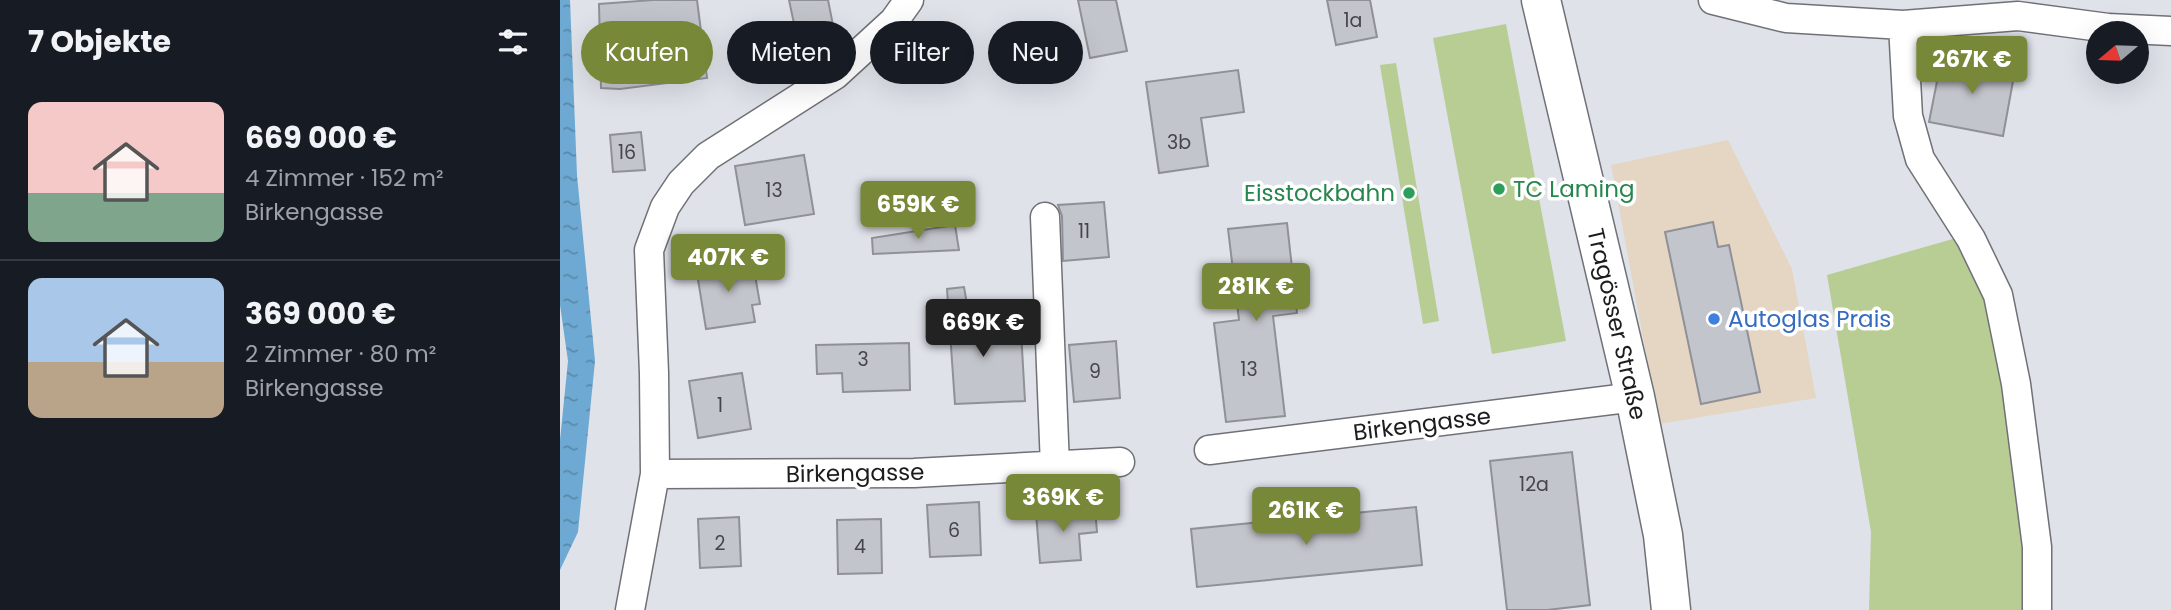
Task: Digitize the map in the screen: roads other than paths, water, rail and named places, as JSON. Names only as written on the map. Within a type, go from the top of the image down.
[{"type":"main road","name":"Tragösser Straße","points":[[1541,0],[1635,397],[1663,535],[1671,610]]},
{"type":"street","points":[[630,610],[655,474],[649,250],[664,207],[681,183],[708,156],[835,75],[894,21],[909,0]]},
{"type":"street","points":[[1713,0],[1786,18],[1903,25],[2018,16],[2108,28],[2171,31]]},
{"type":"street","points":[[1903,25],[1908,116],[1920,159],[1971,239],[1998,295],[2016,384],[2037,547],[2038,610]]},
{"type":"street","points":[[1045,217],[1055,466]]},
{"type":"street","name":"Birkengasse","points":[[1209,450],[1635,397]]},
{"type":"street","name":"Birkengasse","points":[[655,474],[914,473],[1120,462]]},
{"type":"water","points":[[560,0],[570,0],[577,175],[595,361],[578,532],[560,570],[560,440],[568,361],[560,305]]},
{"type":"place","name":"TC Laming","points":[[1499,189]]},
{"type":"place","name":"Eisstockbahn","points":[[1409,193]]},
{"type":"place","name":"Autoglas Prais","points":[[1714,319]]}]
